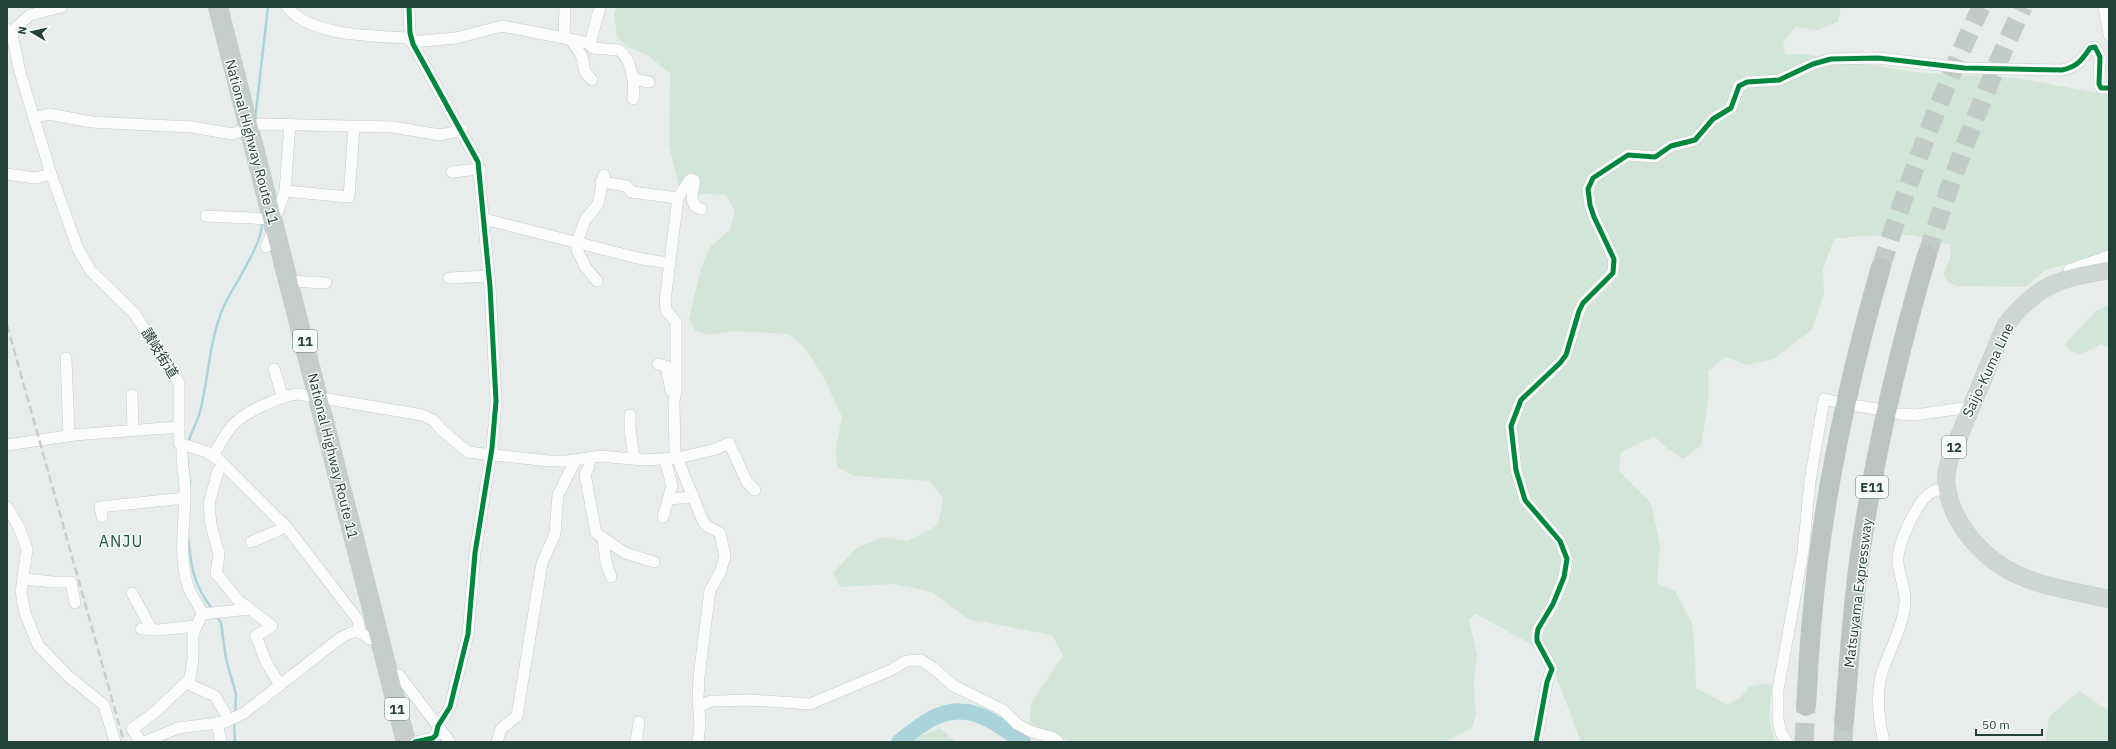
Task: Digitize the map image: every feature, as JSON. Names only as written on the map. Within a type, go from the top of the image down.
[{"type":"highway","name":"National Highway Route 11","points":[[218,7],[319,397],[378,637],[406,742]]},
{"type":"highway","name":"Matsuyama Expressway","points":[[1844,722],[1852,628],[1863,538],[1896,365],[1926,255]]},
{"type":"highway","points":[[1806,706],[1813,610],[1839,435],[1867,314],[1881,267]]},
{"type":"main road","name":"Saijo-Kuma Line","points":[[2109,270],[2075,276],[2054,283],[2036,293],[2018,309],[2005,326],[1970,407],[1950,458],[1946,473],[1947,488],[1952,506],[1961,524],[1988,556],[2006,569],[2030,580],[2109,599]]},
{"type":"street","points":[[9,31],[30,15],[60,7]]},
{"type":"street","points":[[287,7],[301,19],[325,30],[412,40],[456,38],[502,26],[568,38],[590,44],[593,48],[610,48],[622,53],[633,80],[633,99]]},
{"type":"street","points":[[409,7],[412,40],[462,130],[480,169],[489,276],[496,401],[490,454],[475,553],[468,634],[450,707],[438,726],[436,735],[433,738],[415,742]]},
{"type":"street","points":[[565,7],[568,38],[582,56],[585,72],[592,80]]},
{"type":"street","points":[[590,44],[600,7]]},
{"type":"street","points":[[2104,7],[2109,35]]},
{"type":"street","name":"讃岐街道","points":[[9,31],[51,174],[70,229],[84,261],[99,280],[134,313],[176,376],[180,388],[179,443],[182,446],[185,498],[182,540],[188,587],[202,614]]},
{"type":"street","points":[[1536,742],[1547,682],[1552,669],[1538,641],[1538,629],[1553,604],[1564,577],[1567,559],[1560,541],[1525,500],[1516,470],[1511,426],[1521,400],[1560,363],[1566,355],[1572,340],[1577,315],[1583,303],[1613,273],[1614,259],[1594,217],[1588,196],[1588,189],[1594,178],[1628,155],[1655,157],[1671,146],[1695,140],[1713,119],[1731,108],[1737,89],[1742,84],[1747,82],[1779,80],[1825,60],[1878,58],[1964,68],[2062,70],[2077,65],[2084,59],[2090,48],[2095,47],[2100,57],[2099,84],[2101,88],[2109,88]]},
{"type":"street","points":[[633,80],[649,82]]},
{"type":"street","points":[[34,118],[49,114],[91,122],[192,127],[232,134],[260,124],[394,127],[440,135],[462,130]]},
{"type":"street","points":[[266,247],[285,191],[290,124]]},
{"type":"street","points":[[285,191],[349,197],[354,127]]},
{"type":"street","points":[[452,172],[480,169]]},
{"type":"street","points":[[7,174],[35,178],[51,174]]},
{"type":"street","points":[[597,281],[586,268],[577,250],[577,242],[585,220],[598,204],[603,178],[627,186],[631,192],[678,198]]},
{"type":"street","points":[[698,742],[700,706],[698,698],[699,677],[710,590],[720,573],[725,556],[720,532],[707,526],[675,453],[676,322],[666,310],[665,301],[678,198],[691,179],[694,180],[693,204],[701,209]]},
{"type":"street","points":[[206,216],[274,223]]},
{"type":"street","points":[[484,219],[642,259],[669,262]]},
{"type":"street","points":[[2075,276],[2069,270],[2109,256]]},
{"type":"street","points":[[449,278],[489,276]]},
{"type":"street","points":[[289,282],[326,283]]},
{"type":"street","points":[[66,358],[69,435]]},
{"type":"street","points":[[658,364],[666,366],[671,393],[675,396]]},
{"type":"street","points":[[274,369],[283,398]]},
{"type":"street","points":[[213,456],[227,432],[237,420],[283,398],[298,394],[422,415],[433,420],[449,437],[468,452],[549,461],[575,460],[600,456],[634,459],[678,458],[716,449],[729,443],[747,482],[754,490]]},
{"type":"street","points":[[132,395],[133,430]]},
{"type":"street","points":[[1787,742],[1781,733],[1778,720],[1778,690],[1803,552],[1810,481],[1824,399],[1837,402]]},
{"type":"street","points":[[1858,406],[1876,409]]},
{"type":"street","points":[[1900,414],[1915,415],[1970,407]]},
{"type":"street","points":[[630,415],[634,459]]},
{"type":"street","points":[[7,445],[69,435],[179,427]]},
{"type":"street","points":[[182,446],[207,452],[213,456],[284,524],[358,620],[360,632]]},
{"type":"street","points":[[589,458],[589,467],[585,474],[596,533],[625,553],[654,562]]},
{"type":"street","points":[[663,517],[672,486],[665,458]]},
{"type":"street","points":[[497,742],[501,728],[517,716],[542,563],[555,534],[558,495],[575,460]]},
{"type":"street","points":[[223,464],[218,472],[209,504],[219,554],[216,573],[238,600],[272,626],[256,636],[266,662],[280,685]]},
{"type":"street","points":[[1884,742],[1878,720],[1880,686],[1884,665],[1893,647],[1905,608],[1905,594],[1898,561],[1901,543],[1908,525],[1931,492],[1947,488]]},
{"type":"street","points":[[669,499],[693,497]]},
{"type":"street","points":[[102,517],[100,507],[185,498]]},
{"type":"street","points":[[7,507],[19,527],[27,548],[24,579],[21,592],[23,606],[38,645],[68,676],[104,705],[115,742]]},
{"type":"street","points":[[251,542],[279,530],[284,524]]},
{"type":"street","points":[[603,538],[611,577]]},
{"type":"street","points":[[24,579],[71,582],[75,603]]},
{"type":"street","points":[[132,593],[147,630],[195,626]]},
{"type":"street","points":[[141,742],[132,729],[154,713],[174,692],[186,683],[192,674],[193,634],[195,626],[202,614],[250,610]]},
{"type":"street","points":[[144,742],[178,728],[217,723],[229,720],[244,712],[339,639],[352,631],[360,632],[370,639],[378,637]]},
{"type":"street","points":[[700,706],[711,701],[749,700],[810,704],[886,673],[906,661],[921,660],[934,668],[954,686],[999,707],[1017,724],[1032,732],[1054,738],[1058,742]]},
{"type":"street","points":[[388,675],[399,675],[450,742]]},
{"type":"street","points":[[186,683],[216,696],[229,720]]},
{"type":"street","points":[[636,742],[639,722]]},
{"type":"street","points":[[217,723],[221,742]]},
{"type":"green space","points":[[617,7],[1841,7],[1838,22],[1817,30],[1795,27],[1783,43],[1785,54],[1803,54],[1915,72],[2017,78],[2109,95],[2109,252],[2046,270],[2025,287],[1956,286],[1948,282],[1943,274],[1950,259],[1951,245],[1911,235],[1859,236],[1834,239],[1823,269],[1824,294],[1812,329],[1774,359],[1746,365],[1726,357],[1708,371],[1709,395],[1701,446],[1683,459],[1668,449],[1654,436],[1621,452],[1619,471],[1651,503],[1660,545],[1657,583],[1675,591],[1692,623],[1696,688],[1728,705],[1741,697],[1749,687],[1763,684],[1772,685],[1769,718],[1775,742],[1581,742],[1550,660],[1534,646],[1476,614],[1469,620],[1477,655],[1474,685],[1476,714],[1472,728],[1444,742],[1070,742],[1030,723],[1031,703],[1063,656],[1052,635],[968,619],[932,592],[894,584],[840,587],[833,573],[855,549],[882,537],[908,541],[938,525],[943,498],[930,481],[854,476],[837,467],[836,447],[842,417],[823,376],[804,347],[788,334],[734,331],[707,335],[695,330],[689,319],[701,268],[711,246],[730,230],[735,211],[726,195],[702,194],[688,197],[679,187],[669,146],[670,73],[646,54],[627,47],[617,36],[614,13]]},
{"type":"green space","points":[[2109,305],[2109,348],[2101,344],[2080,355],[2069,350],[2065,344],[2097,310]]},
{"type":"green space","points":[[2079,691],[2109,711],[2109,742],[2046,742],[2049,717]]},
{"type":"green space","points":[[940,728],[956,742],[906,742]]},
{"type":"waterway","points":[[255,120],[268,7]]},
{"type":"waterway","points":[[188,443],[200,412],[212,345],[219,319],[224,306],[248,264],[258,240],[262,221]]},
{"type":"waterway","points":[[187,460],[190,485]]},
{"type":"waterway","points":[[188,536],[190,557],[194,574],[201,591],[212,609]]},
{"type":"waterway","points":[[216,615],[221,623],[226,659],[236,694],[235,714]]},
{"type":"waterway","points":[[899,742],[931,719],[944,713],[957,711],[969,712],[991,721],[1023,742]]},
{"type":"waterway","points":[[234,721],[235,742]]},
{"type":"tunnel","points":[[1881,267],[1927,136],[1981,7]]},
{"type":"tunnel","points":[[1927,255],[1971,130],[2009,37],[2023,7]]},
{"type":"tunnel","points":[[1804,742],[1806,706]]},
{"type":"tunnel","points":[[1843,742],[1844,722]]},
{"type":"railway","points":[[7,325],[124,742]]},
{"type":"cycle path","points":[[409,7],[410,33],[413,44],[478,162],[490,287],[496,401],[492,448],[475,553],[468,634],[450,707],[438,726],[436,735],[433,738],[415,742]]},
{"type":"cycle path","points":[[1536,742],[1547,682],[1552,669],[1537,641],[1538,629],[1553,604],[1564,577],[1567,559],[1560,541],[1525,500],[1516,470],[1511,426],[1521,400],[1560,363],[1566,355],[1579,311],[1583,303],[1613,273],[1614,259],[1594,217],[1590,205],[1588,189],[1593,178],[1628,155],[1655,157],[1671,146],[1695,140],[1713,119],[1731,108],[1739,86],[1747,82],[1779,80],[1813,64],[1831,59],[1878,58],[1964,68],[2062,70],[2075,65],[2082,59],[2090,48],[2095,47],[2100,57],[2099,84],[2101,88],[2109,88]]},
{"type":"district","name":"ANJU","points":[[121,541]]}]
